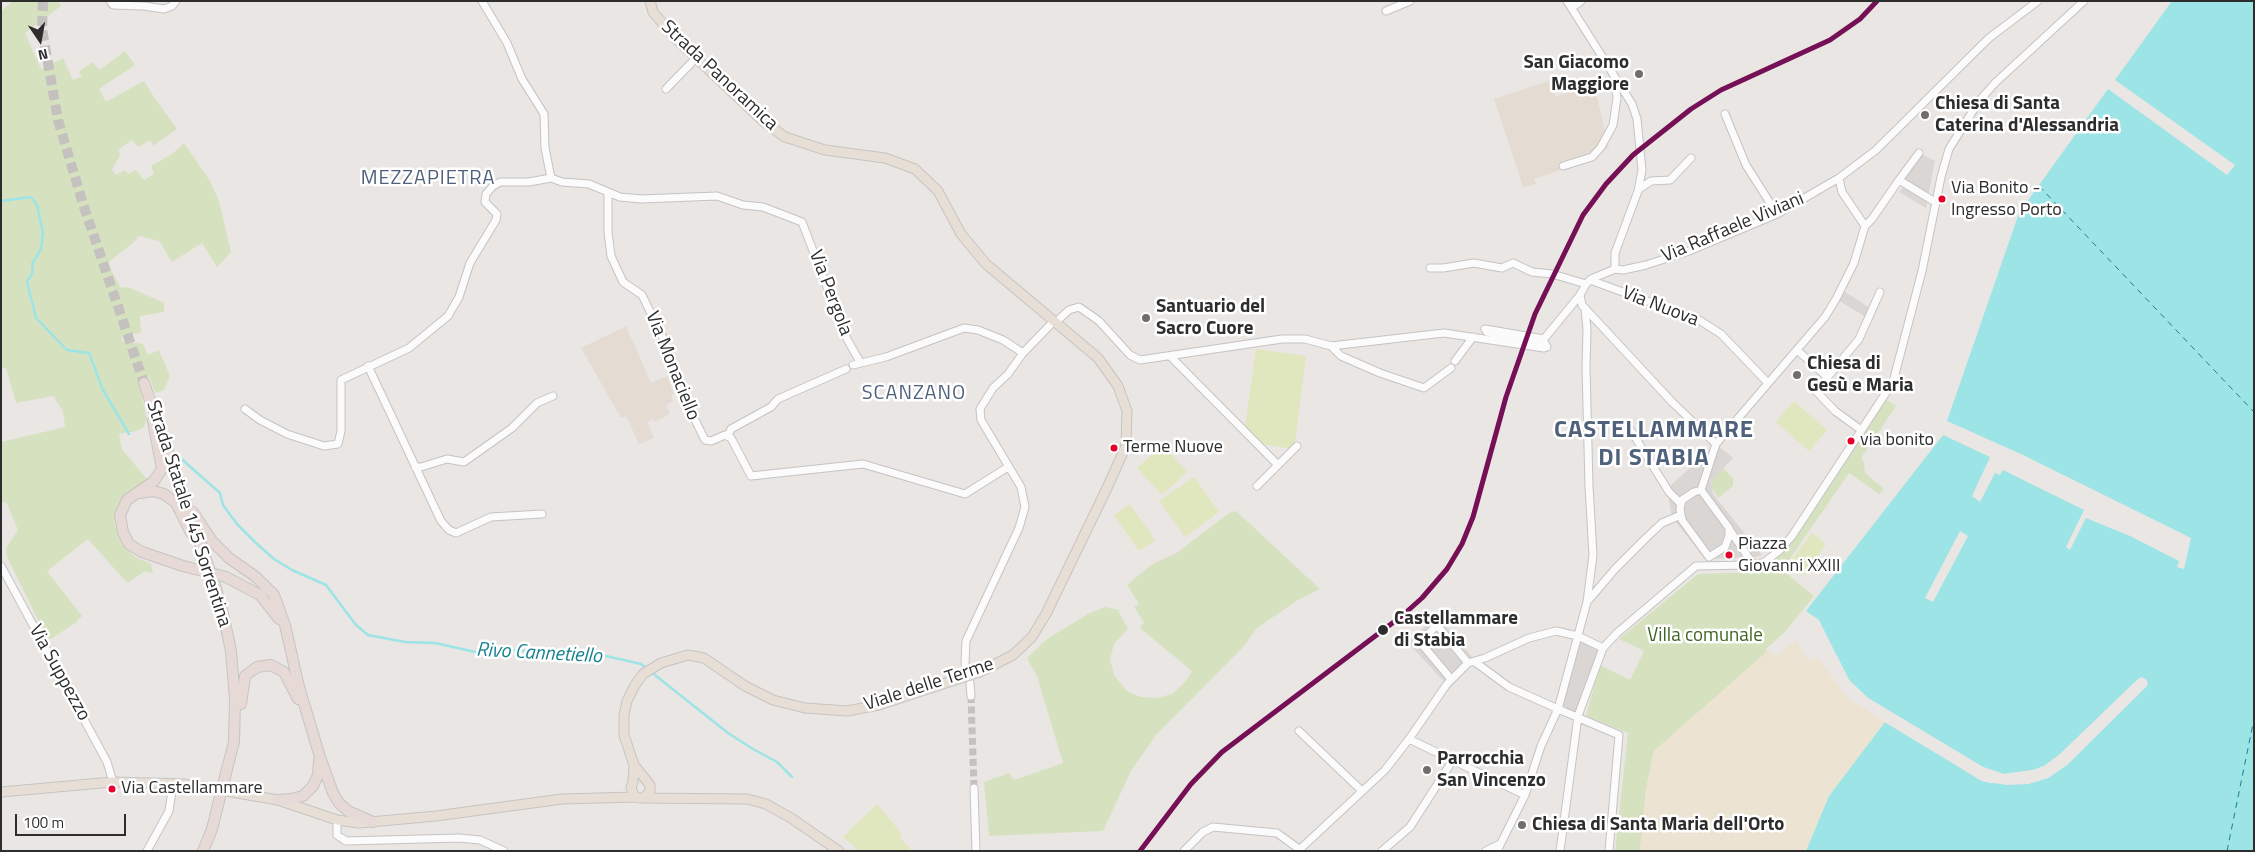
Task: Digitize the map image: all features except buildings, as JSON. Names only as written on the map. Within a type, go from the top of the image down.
[{"type":"highway","name":"Strada Statale 145 Sorrentina","points":[[144,383],[208,564],[231,651],[235,700],[234,742],[212,829],[204,851]]},
{"type":"highway","points":[[151,402],[154,436],[160,453],[162,469],[154,481],[127,500],[120,514],[123,532],[129,544],[142,552],[183,566],[226,577],[260,595],[278,616],[295,666]]},
{"type":"highway","points":[[137,494],[153,491],[164,494],[176,503],[208,564]]},
{"type":"highway","points":[[184,498],[212,541],[229,558],[256,577],[274,595],[286,625],[308,718],[333,793],[339,803],[348,811],[373,822]]},
{"type":"highway","points":[[234,742],[241,722],[241,695],[245,676],[257,667],[271,665],[284,672],[308,718]]},
{"type":"highway","points":[[278,800],[303,796],[313,786],[318,775],[320,757]]},
{"type":"main road","name":"Strada Panoramica","points":[[650,1],[653,12],[696,58],[763,121],[785,137],[825,150],[886,158],[915,169],[938,191],[961,234],[986,264],[1055,322]]},
{"type":"main road","name":"Viale delle Terme","points":[[636,792],[634,765],[624,735],[624,716],[627,701],[643,674],[661,663],[688,654],[704,658],[745,686],[773,700],[805,708],[847,711],[879,705],[980,672],[1013,655],[1032,637],[1046,614],[1126,446],[1127,411],[1118,386],[1098,358],[1055,322]]},
{"type":"main road","points":[[634,765],[648,783],[648,795],[636,792]]},
{"type":"main road","points":[[636,792],[639,779],[648,783],[667,797]]},
{"type":"main road","points":[[1,792],[113,782],[173,784],[278,800],[337,820],[359,823],[562,799],[616,798],[636,792],[667,797],[747,799],[766,804],[838,850]]},
{"type":"street","points":[[110,1],[112,5],[144,6],[164,10],[172,6],[176,1]]},
{"type":"street","points":[[482,1],[507,43],[522,79],[544,114],[545,148],[551,178]]},
{"type":"street","points":[[1386,11],[1410,1]]},
{"type":"street","points":[[965,664],[966,641],[1023,518],[1025,507],[1021,487],[982,420],[980,409],[993,388],[1008,374],[1023,353],[1069,310],[1079,307],[1099,321],[1130,355],[1146,360],[1282,339],[1305,339],[1331,346],[1444,333],[1544,348],[1546,346],[1545,343],[1487,332],[1485,329],[1544,339],[1580,295],[1588,282],[1615,268],[1615,253],[1641,186],[1642,170],[1637,119],[1632,104],[1567,1]]},
{"type":"street","points":[[1573,1],[1576,5],[1581,1]]},
{"type":"street","name":"Via Raffaele Viviani","points":[[1615,268],[1623,270],[1688,251],[1777,214],[1839,178],[1876,150],[1989,38],[2038,1]]},
{"type":"street","points":[[1560,851],[1578,716],[1603,648],[1616,633],[1696,566],[1763,562],[1779,551],[1792,536],[1893,382],[1922,271],[1935,202],[1949,149],[1978,101],[2084,1]]},
{"type":"street","points":[[666,90],[696,58]]},
{"type":"street","points":[[1563,166],[1592,157],[1601,147],[1613,125],[1617,98],[1614,73]]},
{"type":"street","points":[[1725,114],[1746,165],[1777,214]]},
{"type":"street","points":[[1701,490],[1716,444],[1825,317],[1839,295],[1854,263],[1865,226],[1919,153]]},
{"type":"street","points":[[1641,186],[1654,180],[1670,180],[1691,158]]},
{"type":"street","points":[[245,408],[287,434],[324,446],[334,445],[341,440],[342,431],[341,380],[409,348],[448,316],[459,298],[470,263],[496,220],[497,214],[485,202],[486,194],[492,186],[500,182],[529,182],[551,178],[562,182],[589,184],[608,192]]},
{"type":"street","points":[[1839,178],[1842,192],[1865,226]]},
{"type":"street","points":[[1898,182],[1935,202]]},
{"type":"street","name":"Via Pergola","points":[[608,192],[620,197],[641,199],[717,196],[743,205],[763,207],[802,222],[847,339],[853,366]]},
{"type":"street","name":"Via Monaciello","points":[[608,192],[610,248],[617,272],[624,282],[642,295],[669,350],[685,400],[701,436],[707,441],[724,436]]},
{"type":"street","name":"Via Nuova","points":[[1430,268],[1474,263],[1502,268],[1513,263],[1532,272],[1552,274],[1588,282],[1699,320],[1721,334],[1768,383]]},
{"type":"street","points":[[1861,430],[1817,394],[1817,388],[1859,338],[1880,292]]},
{"type":"street","points":[[1580,295],[1585,309],[1672,402],[1716,444]]},
{"type":"street","points":[[1486,851],[1497,848],[1525,794],[1540,746],[1558,709],[1587,602],[1593,548],[1589,486],[1586,376],[1587,329],[1585,309]]},
{"type":"street","points":[[1008,467],[965,494],[863,464],[751,476],[737,447],[724,436],[731,428],[771,407],[778,399],[853,366],[964,328],[978,330],[1003,340],[1023,353]]},
{"type":"street","points":[[1331,346],[1341,356],[1380,373],[1424,388],[1453,364],[1472,337]]},
{"type":"street","points":[[1797,350],[1827,377]]},
{"type":"street","points":[[1170,356],[1278,465]]},
{"type":"street","points":[[368,366],[441,521],[449,530],[456,533],[491,517],[542,514]]},
{"type":"street","points":[[415,466],[429,465],[446,459],[464,462],[512,428],[537,403],[553,396]]},
{"type":"street","points":[[1630,429],[1669,492],[1681,504]]},
{"type":"street","points":[[1257,486],[1297,446]]},
{"type":"street","points":[[1701,490],[1753,564]]},
{"type":"street","points":[[1701,490],[1682,500],[1681,515],[1682,520],[1710,556],[1709,565]]},
{"type":"street","points":[[1587,602],[1615,569],[1662,523],[1681,515]]},
{"type":"street","points":[[1710,556],[1725,547],[1729,536],[1729,528]]},
{"type":"street","name":"Via Suppezzo","points":[[1,566],[102,754],[113,782]]},
{"type":"street","points":[[1452,679],[1420,642],[1437,625],[1471,662],[1509,687],[1619,735],[1609,851]]},
{"type":"street","points":[[1186,850],[1203,832],[1213,827],[1277,833],[1300,850],[1385,770],[1452,679],[1471,662],[1529,638],[1556,631],[1578,636],[1603,648]]},
{"type":"street","points":[[970,683],[971,696]]},
{"type":"street","points":[[1299,731],[1362,791]]},
{"type":"street","points":[[1409,739],[1525,794]]},
{"type":"street","points":[[1382,851],[1410,827],[1453,760]]},
{"type":"street","points":[[148,851],[169,811],[173,784]]},
{"type":"street","points":[[974,788],[976,851]]},
{"type":"street","points":[[337,820],[337,835],[346,841],[459,838],[480,840],[504,851]]},
{"type":"shaded area","points":[[1548,81],[1556,96],[1586,88],[1589,97],[1596,93],[1609,147],[1593,159],[1534,179],[1536,184],[1523,187],[1494,99]]},
{"type":"shaded area","points":[[1918,152],[1935,161],[1926,208],[1899,192],[1903,187],[1893,181]]},
{"type":"shaded area","points":[[1842,290],[1873,310],[1869,319],[1836,299]]},
{"type":"shaded area","points":[[626,326],[651,383],[667,376],[674,394],[671,395],[673,401],[666,405],[670,414],[655,422],[653,419],[647,422],[654,438],[639,444],[626,416],[621,418],[581,348]]},
{"type":"shaded area","name":"Piazza Giovanni XXIII","points":[[1716,444],[1733,458],[1711,482],[1713,494],[1762,555],[1753,558],[1705,559],[1672,517],[1667,489]]},
{"type":"shaded area","points":[[1437,616],[1473,658],[1470,667],[1450,688],[1407,642]]},
{"type":"shaded area","points":[[1578,636],[1603,648],[1578,716],[1558,709]]},
{"type":"green space","points":[[13,1],[58,1],[61,6],[25,33],[41,69],[63,58],[73,80],[82,76],[79,72],[92,62],[100,70],[125,51],[135,65],[99,89],[106,102],[144,81],[177,129],[153,146],[151,141],[148,141],[138,147],[132,140],[119,149],[120,155],[112,170],[116,175],[125,170],[128,174],[136,170],[144,180],[154,174],[151,166],[172,154],[184,143],[210,181],[219,201],[231,252],[217,267],[202,243],[172,262],[159,241],[139,236],[132,244],[107,263],[121,288],[128,287],[164,303],[164,312],[140,316],[141,333],[122,335],[122,341],[143,344],[148,355],[159,350],[170,376],[164,390],[155,393],[149,377],[141,380],[140,385],[147,420],[143,428],[119,434],[122,449],[149,480],[122,499],[114,523],[123,545],[135,557],[151,564],[153,573],[145,571],[127,583],[88,539],[47,571],[82,616],[51,639],[47,638],[7,557],[6,548],[18,530],[7,504],[5,502],[1,504],[1,442],[65,427],[63,411],[53,396],[16,403],[6,368],[1,368],[1,11]]},
{"type":"green space","points":[[1256,349],[1306,356],[1294,449],[1262,444],[1245,428]]},
{"type":"green space","name":"Villa comunale","points":[[1885,399],[1896,406],[1861,458],[1864,463],[1865,473],[1884,489],[1879,494],[1849,473],[1782,570],[1814,596],[1786,631],[1766,649],[1767,652],[1654,751],[1646,789],[1640,851],[1615,851],[1628,733],[1586,716],[1600,665],[1630,680],[1644,651],[1619,639],[1698,574],[1756,572],[1768,567],[1793,538]]},
{"type":"green space","points":[[1794,401],[1827,430],[1809,451],[1776,422]]},
{"type":"green space","points":[[1163,445],[1187,472],[1162,495],[1137,468]]},
{"type":"green space","points":[[1724,469],[1733,478],[1733,486],[1718,498],[1711,487],[1712,479],[1715,473]]},
{"type":"green space","points":[[1194,477],[1219,512],[1185,537],[1159,501]]},
{"type":"green space","points":[[1130,504],[1155,540],[1139,551],[1114,515]]},
{"type":"green space","points":[[1236,511],[1320,589],[1298,600],[1257,628],[1244,646],[1156,735],[1131,771],[1103,831],[989,836],[984,782],[1009,773],[1014,780],[1063,763],[1037,676],[1027,658],[1047,639],[1088,614],[1105,607],[1118,610],[1128,629],[1114,644],[1110,659],[1114,675],[1128,692],[1141,697],[1157,698],[1172,694],[1185,682],[1192,671],[1140,628],[1144,622],[1134,607],[1139,604],[1127,585],[1151,565],[1178,552],[1229,513]]},
{"type":"green space","points":[[1812,533],[1826,544],[1803,576],[1788,565]]},
{"type":"green space","points":[[877,804],[902,834],[899,837],[912,851],[859,851],[843,837]]},
{"type":"sand","points":[[1796,640],[1808,661],[1817,657],[1848,698],[1885,722],[1829,796],[1806,851],[1640,851],[1646,789],[1654,751],[1769,650],[1775,657]]},
{"type":"water","points":[[2172,1],[2254,1],[2254,851],[1806,851],[1829,796],[1885,722],[1982,781],[2028,784],[2048,778],[2067,765],[2147,686],[2147,680],[2141,677],[2059,755],[2044,766],[2033,770],[2004,774],[1983,767],[1868,698],[1849,680],[1819,620],[1806,611],[1943,435],[1990,457],[1972,496],[1980,502],[1995,473],[2000,475],[2003,470],[2084,510],[2066,547],[2070,550],[2086,518],[2130,536],[2179,561],[2177,567],[2184,569],[2191,538],[2023,455],[1947,421],[2019,213],[2108,89],[2227,175],[2235,165],[2115,80]]},
{"type":"pier","points":[[1960,531],[1968,536],[1933,602],[1925,598]]},
{"type":"pier","points":[[1837,656],[1849,680],[1868,698],[1983,767],[2004,774],[2033,770],[2044,766],[2059,755],[2138,679],[2144,678],[2148,684],[2067,765],[2048,778],[2028,784],[2007,785],[1982,781],[1883,721],[1886,720],[1983,778],[2007,783],[2028,782],[2047,775],[2065,763],[2144,686],[2145,682],[2139,681],[2061,756],[2045,768],[2034,773],[2004,777],[1981,770],[1867,700],[1847,682],[1835,657]]},
{"type":"waterway","name":"Rivo Cannetiello","points":[[1,201],[31,197],[37,205],[43,233],[41,249],[32,264],[33,272],[27,282],[36,318],[67,350],[89,353],[103,390],[129,434]]},
{"type":"waterway","name":"Rivo Cannetiello","points":[[177,455],[220,493],[223,505],[237,524],[256,543],[274,559],[292,570],[326,585],[356,625],[368,635],[405,642],[435,643],[480,653],[511,650],[606,656],[641,664],[728,733],[777,762],[792,777]]},
{"type":"ferry route","points":[[2039,186],[2254,412]]},
{"type":"ferry route","points":[[2227,851],[2254,719]]},
{"type":"tunnel","points":[[43,1],[42,29],[58,120],[83,204],[144,383]]},
{"type":"tunnel","points":[[971,696],[974,788]]},
{"type":"transit line","points":[[1140,851],[1191,784],[1222,752],[1403,615],[1422,598],[1447,569],[1462,544],[1473,517],[1506,397],[1535,314],[1583,215],[1606,184],[1633,155],[1691,109],[1721,90],[1830,40],[1860,19],[1877,1]]},
{"type":"place","name":"San Giacomo Maggiore","points":[[1639,74]]},
{"type":"place","name":"Chiesa di Santa Caterina d'Alessandria","points":[[1925,115]]},
{"type":"place","name":"Via Bonito - Ingresso Porto","points":[[1942,199]]},
{"type":"place","name":"Santuario del Sacro Cuore","points":[[1146,318]]},
{"type":"place","name":"Chiesa di Gesù e Maria","points":[[1797,375]]},
{"type":"place","name":"via bonito","points":[[1851,441]]},
{"type":"place","name":"Terme Nuove","points":[[1114,448]]},
{"type":"place","name":"Piazza Giovanni XXIII","points":[[1729,555]]},
{"type":"place","name":"Castellammare di Stabia","points":[[1383,630]]},
{"type":"place","name":"Parrocchia San Vincenzo","points":[[1427,770]]},
{"type":"place","name":"Via Castellammare","points":[[112,789]]},
{"type":"place","name":"Chiesa di Santa Maria dell'Orto","points":[[1522,825]]},
{"type":"district","name":"MEZZAPIETRA","points":[[428,179]]},
{"type":"district","name":"SCANZANO","points":[[914,394]]},
{"type":"district","name":"CASTELLAMMARE DI STABIA","points":[[1654,445]]}]
